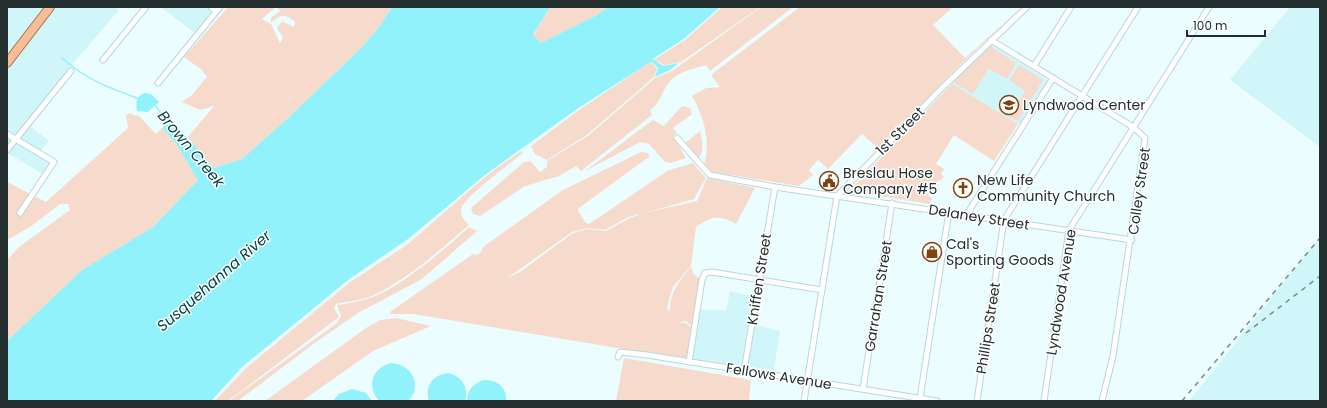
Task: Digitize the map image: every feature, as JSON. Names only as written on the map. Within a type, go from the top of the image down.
[{"type":"main road","points":[[7,63],[50,7]]},
{"type":"street","points":[[102,60],[146,7]]},
{"type":"street","points":[[158,83],[218,9],[211,7]]},
{"type":"street","name":"1st Street","points":[[837,196],[991,40],[1027,7]]},
{"type":"street","points":[[1034,66],[1071,7]]},
{"type":"street","name":"Phillips Street","points":[[977,401],[1004,220],[1138,7]]},
{"type":"street","name":"Lyndwood Avenue","points":[[1044,401],[1068,230],[1209,7]]},
{"type":"street","name":"Colley Street","points":[[991,40],[1133,127],[1143,134],[1146,141],[1113,356],[1102,401]]},
{"type":"street","points":[[7,150],[71,71]]},
{"type":"street","points":[[967,214],[1053,78]]},
{"type":"street","points":[[7,134],[54,162],[20,213]]},
{"type":"street","name":"Delaney Street","points":[[677,138],[710,175],[775,187],[967,214],[1132,240]]},
{"type":"street","name":"Kniffen Street","points":[[744,371],[775,187]]},
{"type":"street","points":[[804,401],[837,196]]},
{"type":"street","name":"Garrahan Street","points":[[863,389],[892,203]]},
{"type":"street","points":[[920,398],[949,212]]},
{"type":"street","points":[[689,362],[702,280],[705,273],[712,272],[822,290]]},
{"type":"street","name":"Fellows Avenue","points":[[619,355],[689,362],[937,401]]},
{"type":"shaded area","points":[[7,7],[43,7],[7,55]]},
{"type":"shaded area","points":[[54,7],[116,7],[119,10],[69,68],[25,125],[30,126],[49,141],[38,154],[52,160],[43,174],[7,153],[7,70]]},
{"type":"shaded area","points":[[161,7],[215,7],[195,33]]},
{"type":"shaded area","points":[[228,7],[276,7],[262,19],[271,24],[280,43],[283,37],[277,28],[282,21],[294,27],[295,22],[289,17],[283,16],[277,18],[271,23],[271,18],[280,11],[277,7],[392,7],[379,27],[361,48],[287,119],[242,159],[214,168],[195,148],[188,137],[214,106],[200,110],[182,102],[192,95],[207,77],[202,70],[184,57]]},
{"type":"shaded area","points":[[550,7],[608,7],[597,15],[541,43],[533,36]]},
{"type":"shaded area","points":[[722,7],[760,7],[681,62],[664,65],[654,60],[686,39]]},
{"type":"shaded area","points":[[761,7],[793,7],[710,71],[706,65],[675,77],[667,85],[656,105],[650,110],[652,115],[581,171],[576,166],[559,176],[525,186],[480,216],[473,214],[471,208],[524,162],[530,161],[540,172],[547,167],[547,161],[589,135],[655,78],[672,71]]},
{"type":"shaded area","points":[[800,7],[953,7],[933,25],[965,58],[1022,7],[963,62],[878,148],[862,134],[828,169],[818,160],[809,170],[813,175],[799,186],[713,172],[704,165],[707,147],[705,129],[700,112],[692,96],[706,88],[720,87],[711,75]]},
{"type":"shaded area","points":[[1290,7],[1320,7],[1320,147],[1230,80]]},
{"type":"shaded area","name":"Lyndwood Center","points":[[991,44],[1048,80],[1020,125],[951,84]]},
{"type":"shaded area","points":[[990,46],[1016,63],[1007,79],[989,69],[986,71],[987,72],[973,94],[953,82]]},
{"type":"shaded area","points":[[649,63],[652,63],[657,69],[654,77],[588,134],[547,160],[535,154],[531,146],[579,110]]},
{"type":"shaded area","points":[[1019,65],[1043,80],[1018,121],[1009,117],[1025,91],[1009,80]]},
{"type":"shaded area","points":[[952,84],[1018,124],[994,161],[954,135],[936,164],[944,169],[941,174],[944,177],[941,181],[939,180],[928,195],[932,199],[929,204],[849,191]]},
{"type":"shaded area","points":[[682,106],[690,108],[692,114],[673,128],[677,133],[673,136],[686,158],[671,163],[665,162],[649,144],[640,142],[585,171],[653,120],[664,126]]},
{"type":"shaded area","points":[[130,113],[135,116],[138,115],[156,134],[162,128],[177,145],[198,180],[153,227],[82,270],[7,341],[7,260],[19,247],[70,210],[68,204],[60,204],[30,227],[7,240],[7,182],[46,202],[128,128],[126,115]]},
{"type":"shaded area","points":[[700,131],[702,152],[698,158],[685,143]]},
{"type":"shaded area","points":[[521,151],[523,153],[479,188],[464,203],[461,209],[461,214],[469,225],[435,254],[411,273],[372,296],[336,304],[334,308],[339,317],[239,393],[227,401],[215,401],[246,368],[349,283],[408,244],[486,176]]},
{"type":"shaded area","points":[[641,152],[648,153],[650,156],[579,208],[578,211],[585,222],[589,224],[669,170],[693,163],[706,178],[694,199],[644,213],[697,201],[707,178],[755,188],[736,224],[724,219],[715,218],[706,220],[696,227],[691,266],[673,287],[667,311],[670,309],[670,303],[676,286],[691,267],[694,275],[700,279],[692,327],[686,321],[678,323],[686,323],[692,328],[688,358],[684,359],[413,314],[391,314],[390,312],[473,254],[477,255],[482,251],[483,247],[563,190]],"holes":[[[644,213],[630,218],[606,231],[588,229],[573,233],[520,272],[506,279],[572,232],[588,228],[605,230],[628,217]]]},
{"type":"shaded area","points":[[469,227],[477,231],[422,279],[358,313],[316,342],[238,401],[229,401],[337,323],[341,316],[337,305],[370,298],[395,286],[422,267]]},
{"type":"shaded area","points":[[1320,237],[1320,401],[1189,401]]},
{"type":"shaded area","points":[[730,291],[752,296],[747,323],[780,331],[774,370],[694,359],[693,357],[700,310],[726,310]]},
{"type":"shaded area","points":[[396,318],[431,326],[373,351],[302,401],[265,401],[366,328],[380,320]]},
{"type":"shaded area","points":[[624,358],[751,380],[749,401],[616,401]]},
{"type":"water","name":"Susquehanna River","points":[[392,7],[550,7],[533,35],[541,43],[597,15],[608,7],[720,7],[685,38],[653,59],[663,66],[679,63],[670,70],[655,77],[658,68],[652,62],[649,63],[577,109],[485,175],[408,239],[348,280],[242,367],[211,401],[7,401],[7,341],[82,270],[153,227],[198,180],[177,145],[162,128],[172,120],[214,168],[242,159],[287,119],[361,48],[379,27]]},
{"type":"water","points":[[144,93],[151,94],[159,102],[148,112],[137,111],[137,100]]},
{"type":"water","points":[[391,363],[404,367],[413,376],[415,388],[413,395],[408,401],[379,401],[375,395],[372,384],[375,373],[384,365]]},
{"type":"water","points":[[448,373],[461,379],[466,391],[465,401],[429,401],[428,391],[431,382],[438,376]]},
{"type":"water","points":[[484,380],[493,381],[500,385],[505,392],[506,401],[467,401],[470,390],[477,383]]},
{"type":"water","points":[[352,389],[366,393],[372,401],[333,401],[339,394]]},
{"type":"waterway","name":"Brown Creek","points":[[62,58],[71,66],[89,77],[137,98]]},
{"type":"waterway","name":"Brown Creek","points":[[154,104],[169,123]]},
{"type":"railway","points":[[1182,401],[1320,238]]},
{"type":"railway","points":[[1246,333],[1320,276]]},
{"type":"place","name":"Lyndwood Center","points":[[1009,105]]},
{"type":"place","name":"Breslau Hose Company #5","points":[[829,181]]},
{"type":"place","name":"New Life Community Church","points":[[963,188]]},
{"type":"place","name":"Cal's Sporting Goods","points":[[932,252]]}]
